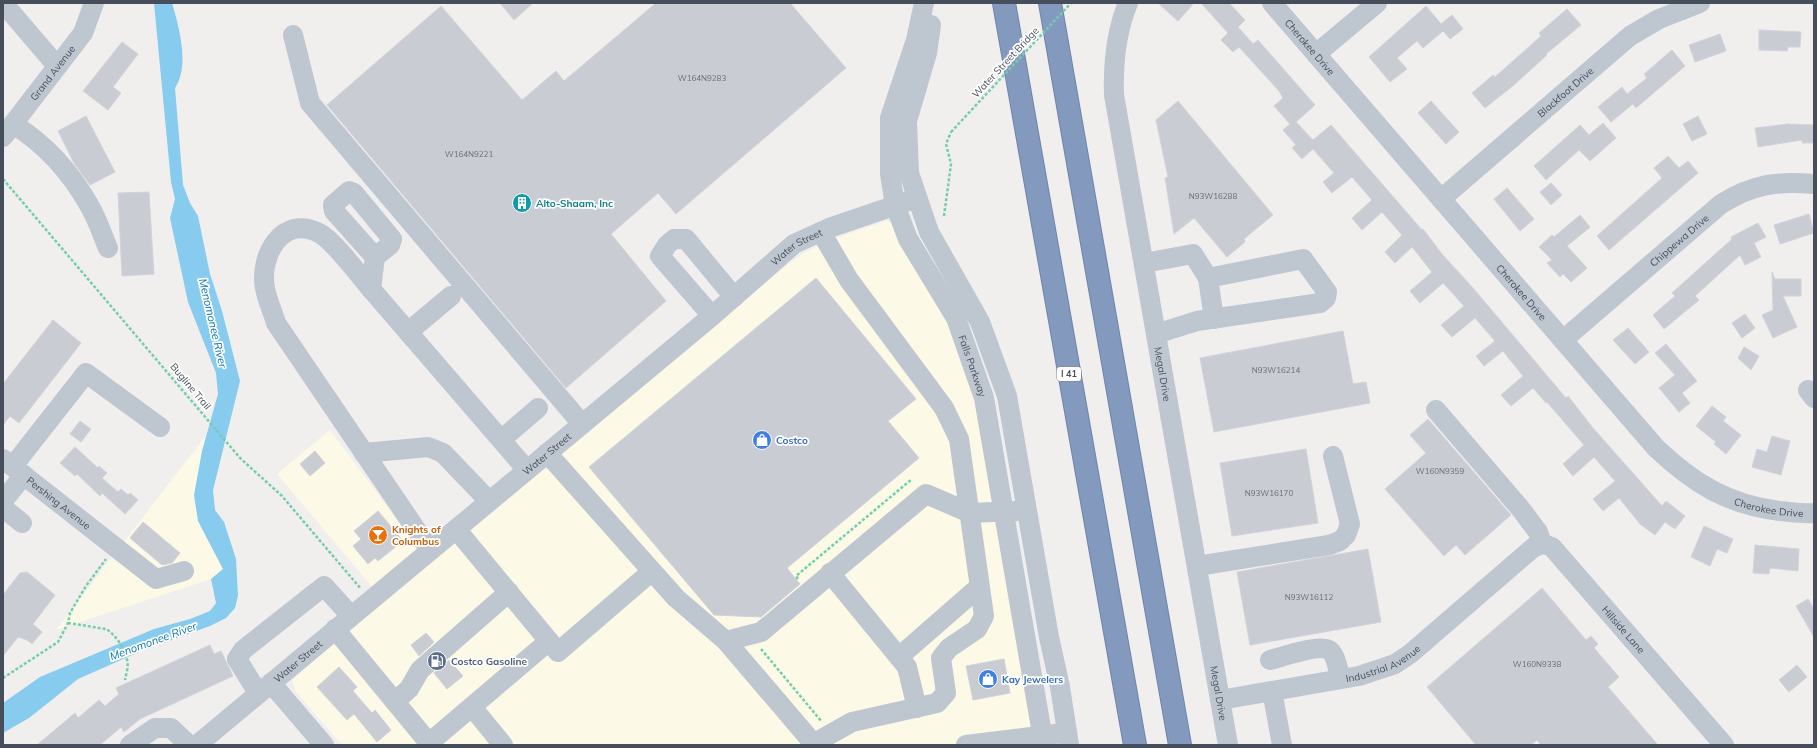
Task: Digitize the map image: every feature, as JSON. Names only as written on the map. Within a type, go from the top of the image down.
[{"type":"highway","name":"I 41","points":[[1004,3],[1135,745]]},
{"type":"highway","points":[[1050,3],[1180,745]]},
{"type":"street","name":"Grand Avenue","points":[[8,131],[83,33],[94,3]]},
{"type":"street","name":"Falls Parkway","points":[[924,3],[916,40],[890,118],[890,174],[895,205],[908,239],[956,318],[984,398],[1043,740]]},
{"type":"street","points":[[934,3],[927,53],[908,120],[909,173],[929,232],[980,322],[1007,396],[1026,511],[1049,637],[1060,687],[1068,739],[966,745]]},
{"type":"street","name":"Megal Drive","points":[[1128,3],[1118,34],[1114,95],[1228,745]]},
{"type":"street","name":"Cherokee Drive","points":[[1272,3],[1656,448],[1676,467],[1695,482],[1738,502],[1762,509],[1814,513]]},
{"type":"street","points":[[1316,54],[1377,3]]},
{"type":"street","name":"Blackfoot Drive","points":[[1441,198],[1630,36],[1659,19],[1700,3]]},
{"type":"street","points":[[3,4],[57,66]]},
{"type":"street","points":[[293,35],[310,103],[582,424]]},
{"type":"street","points":[[8,131],[29,134],[59,162],[89,205],[108,248]]},
{"type":"street","name":"Chippewa Drive","points":[[1563,340],[1726,201],[1764,185],[1780,182],[1814,184]]},
{"type":"street","name":"Water Street","points":[[197,745],[712,316],[794,244],[821,232],[917,198]]},
{"type":"street","points":[[430,550],[276,323],[265,287],[267,255],[274,242],[287,231],[305,228],[320,234],[371,289],[527,470]]},
{"type":"street","points":[[547,453],[676,598],[726,641],[812,744],[852,722],[937,703],[946,693],[941,658],[949,648],[977,629],[984,616],[960,439],[944,408],[849,280],[821,232]]},
{"type":"street","points":[[712,316],[660,256],[667,245],[674,239],[686,239],[734,297]]},
{"type":"street","points":[[1144,263],[1193,254],[1208,278],[1214,318]]},
{"type":"street","points":[[371,289],[375,257]]},
{"type":"street","points":[[1156,334],[1197,321],[1320,303],[1326,298],[1327,292],[1303,259],[1208,278]]},
{"type":"street","points":[[408,332],[451,296]]},
{"type":"street","points":[[3,501],[13,467],[86,373],[118,394],[160,426]]},
{"type":"street","points":[[502,440],[538,408]]},
{"type":"street","points":[[1436,410],[1520,508],[1538,532],[1542,544]]},
{"type":"street","points":[[364,453],[428,447],[444,453],[489,501]]},
{"type":"street","points":[[1197,566],[1329,545],[1340,540],[1346,535],[1350,524],[1333,456]]},
{"type":"street","name":"Pershing Avenue","points":[[13,467],[116,546],[156,579],[184,572]]},
{"type":"street","points":[[726,641],[761,632],[926,494],[970,513],[1026,511]]},
{"type":"street","points":[[3,508],[22,524]]},
{"type":"street","points":[[456,529],[558,652],[652,572]]},
{"type":"street","name":"Industrial Avenue","points":[[1220,700],[1340,679],[1378,671],[1394,664],[1410,654],[1534,547],[1542,544]]},
{"type":"street","name":"Hillside Lane","points":[[1542,544],[1552,547],[1724,745]]},
{"type":"street","points":[[830,573],[900,656],[907,667],[917,708]]},
{"type":"street","points":[[324,745],[264,688],[237,659],[243,650],[324,586],[351,616]]},
{"type":"street","points":[[900,656],[979,587]]},
{"type":"street","points":[[395,701],[409,689],[420,670],[509,592]]},
{"type":"street","points":[[335,629],[429,743],[549,641]]},
{"type":"street","points":[[1270,660],[1320,648],[1329,650],[1333,655],[1340,679]]},
{"type":"street","points":[[1272,691],[1282,745]]},
{"type":"street","points":[[472,707],[503,745]]},
{"type":"street","points":[[130,745],[155,728],[171,728],[189,745]]},
{"type":"path","name":"Water Street Bridge","points":[[944,216],[951,164],[946,144],[951,132],[1071,3]]},
{"type":"path","name":"Bugline Trail","points":[[3,179],[240,458],[282,496],[371,600]]},
{"type":"path","points":[[800,582],[796,576],[912,479]]},
{"type":"path","points":[[3,678],[58,642],[68,623],[70,613],[86,586],[116,546]]},
{"type":"path","points":[[68,623],[106,629],[111,632],[120,643],[128,661],[125,680]]},
{"type":"path","points":[[749,635],[831,733]]},
{"type":"shaded area","points":[[886,221],[893,222],[968,358],[1040,745],[342,745],[296,692],[293,680],[300,672],[384,601],[277,474],[330,430],[430,564],[786,266],[804,253],[830,240]]},
{"type":"shaded area","points":[[207,434],[202,452],[198,521],[223,569],[211,579],[56,630]]},
{"type":"water","name":"Menomonee River","points":[[154,3],[172,3],[178,23],[182,46],[182,69],[175,88],[183,185],[190,203],[198,216],[210,274],[222,311],[240,381],[213,490],[215,510],[224,522],[236,559],[238,596],[235,608],[226,618],[210,626],[139,652],[78,679],[29,718],[3,733],[3,703],[40,677],[154,629],[190,619],[210,611],[216,603],[211,579],[223,569],[198,521],[194,495],[202,451],[218,394],[216,373],[188,302],[170,218],[175,199],[171,182]]},
{"type":"building","points":[[500,3],[533,3],[514,20]]},
{"type":"building","name":"Alto-Shaam, Inc","points":[[656,3],[790,3],[846,68],[676,214],[658,193],[611,234],[666,301],[566,388],[327,105],[441,6],[522,100],[556,71],[564,81]]},
{"type":"building","points":[[1158,3],[1194,3],[1178,21]]},
{"type":"building","points":[[1201,3],[1229,3],[1245,20],[1238,27],[1253,44],[1258,40],[1315,105],[1296,122],[1313,140],[1331,125],[1422,230],[1423,229],[1442,254],[1473,288],[1566,398],[1568,396],[1593,428],[1662,506],[1666,501],[1685,516],[1675,529],[1665,522],[1655,535],[1640,524],[1619,498],[1603,511],[1593,499],[1615,481],[1594,457],[1573,476],[1563,464],[1584,445],[1533,388],[1511,406],[1501,395],[1523,376],[1503,351],[1484,366],[1476,356],[1495,341],[1475,318],[1452,337],[1441,325],[1464,306],[1443,283],[1420,303],[1410,291],[1432,272],[1412,247],[1395,263],[1385,252],[1402,235],[1382,212],[1362,230],[1352,218],[1372,200],[1352,177],[1332,193],[1323,182],[1334,173],[1313,149],[1302,159],[1292,148],[1296,145],[1283,130],[1290,124],[1274,106],[1283,98],[1279,91],[1239,47],[1233,52],[1221,40],[1228,33]]},
{"type":"building","points":[[1426,6],[1441,24],[1452,15],[1463,29],[1450,39],[1443,31],[1423,48],[1417,41],[1397,58],[1407,69],[1390,82],[1369,57]]},
{"type":"building","points":[[1567,9],[1581,25],[1546,54],[1547,55],[1514,85],[1485,108],[1472,93],[1493,75],[1495,77],[1541,36],[1539,33]]},
{"type":"building","points":[[1759,30],[1801,32],[1800,47],[1788,47],[1787,51],[1759,50]]},
{"type":"building","points":[[1720,34],[1726,51],[1695,62],[1689,45]]},
{"type":"building","points":[[122,42],[138,54],[113,87],[121,93],[108,110],[83,91]]},
{"type":"building","points":[[1672,50],[1685,66],[1636,108],[1633,104],[1611,122],[1598,107],[1622,87],[1627,94],[1647,78],[1644,74]]},
{"type":"building","points":[[1178,101],[1273,215],[1244,239],[1245,242],[1227,257],[1194,218],[1174,234],[1165,178],[1168,177],[1156,120]]},
{"type":"building","points":[[1431,101],[1459,132],[1446,144],[1418,113]]},
{"type":"building","points":[[86,116],[115,172],[90,185],[74,163],[58,131]]},
{"type":"building","points":[[1698,116],[1707,134],[1692,141],[1683,124]]},
{"type":"building","points":[[1603,123],[1616,138],[1590,161],[1579,150],[1546,180],[1534,166],[1580,125],[1589,135]]},
{"type":"building","points":[[1787,124],[1814,125],[1814,143],[1802,143],[1802,140],[1758,147],[1755,128]]},
{"type":"building","points":[[1668,156],[1679,168],[1688,161],[1698,173],[1609,250],[1597,236],[1662,178],[1654,168]]},
{"type":"building","points":[[1551,183],[1562,195],[1551,205],[1540,192]]},
{"type":"building","points":[[1507,188],[1534,219],[1520,231],[1494,199]]},
{"type":"building","points":[[149,192],[154,274],[122,276],[118,193]]},
{"type":"building","points":[[1809,214],[1814,233],[1780,244],[1774,225]]},
{"type":"building","points":[[1580,215],[1590,227],[1567,246],[1587,268],[1571,282],[1563,274],[1560,277],[1547,263],[1552,260],[1539,247],[1552,235],[1554,237]]},
{"type":"building","points":[[1758,223],[1766,237],[1754,243],[1761,257],[1745,265],[1740,255],[1695,296],[1699,300],[1664,329],[1653,315],[1675,296],[1672,293],[1732,239],[1731,237]]},
{"type":"building","points":[[1772,272],[1775,279],[1801,279],[1801,296],[1783,296],[1797,327],[1773,338],[1762,315],[1773,310]]},
{"type":"building","name":"Costco","points":[[816,278],[916,399],[888,421],[919,458],[787,568],[800,584],[761,617],[714,615],[589,467]]},
{"type":"building","points":[[1745,314],[1755,328],[1742,338],[1732,323]]},
{"type":"building","points":[[53,320],[81,343],[19,423],[10,416],[3,425],[3,384]]},
{"type":"building","points":[[1628,328],[1649,352],[1635,364],[1613,340]]},
{"type":"building","points":[[1343,331],[1353,384],[1366,382],[1370,403],[1214,432],[1200,358]]},
{"type":"building","points":[[1666,344],[1697,381],[1682,393],[1690,403],[1679,412],[1659,388],[1675,375],[1655,353]]},
{"type":"building","points":[[1744,347],[1759,356],[1751,370],[1738,358]]},
{"type":"building","points":[[1712,406],[1726,417],[1723,421],[1741,435],[1726,454],[1714,444],[1716,442],[1696,426]]},
{"type":"building","points":[[1428,419],[1511,515],[1465,555],[1456,545],[1444,556],[1385,489],[1426,453],[1410,435]]},
{"type":"building","points":[[80,421],[91,429],[81,442],[70,434]]},
{"type":"building","points":[[1772,436],[1790,441],[1781,475],[1752,467],[1757,449],[1767,452]]},
{"type":"building","points":[[75,447],[98,468],[99,466],[107,473],[102,478],[118,492],[121,489],[128,495],[130,493],[138,500],[125,514],[102,493],[100,496],[77,474],[75,476],[60,463]]},
{"type":"building","points":[[1306,449],[1318,523],[1232,536],[1220,463]]},
{"type":"building","points":[[315,451],[325,463],[310,476],[300,464]]},
{"type":"building","name":"Knights of Columbus","points":[[378,511],[403,541],[378,561],[375,558],[368,564],[353,546],[361,539],[354,531]]},
{"type":"building","points":[[143,522],[180,553],[172,563],[162,565],[130,538]]},
{"type":"building","points":[[1704,526],[1733,539],[1727,553],[1717,549],[1710,566],[1691,557]]},
{"type":"building","points":[[1755,545],[1799,549],[1798,571],[1770,568],[1769,574],[1753,573]]},
{"type":"building","points":[[1368,549],[1381,622],[1250,645],[1237,572]]},
{"type":"building","points":[[27,572],[55,595],[33,624],[42,632],[32,644],[27,640],[18,637],[3,656],[3,595],[20,573]]},
{"type":"building","points":[[1542,588],[1586,640],[1591,636],[1598,644],[1594,648],[1619,677],[1608,687],[1658,745],[1541,745],[1537,740],[1531,745],[1476,745],[1427,687]]},
{"type":"building","points":[[1808,599],[1814,609],[1814,637],[1796,606]]},
{"type":"building","points":[[426,633],[434,642],[419,656],[411,645]]},
{"type":"building","points":[[210,645],[214,654],[221,651],[233,676],[140,719],[124,732],[121,727],[100,745],[37,745],[75,713],[78,718],[99,700],[105,706],[119,694],[116,688]]},
{"type":"building","name":"Kay Jewelers","points":[[1004,659],[1010,693],[973,700],[966,666]]},
{"type":"building","points":[[449,660],[463,676],[447,689],[434,673]]},
{"type":"building","points":[[1797,665],[1807,677],[1789,692],[1779,680]]},
{"type":"building","points":[[339,667],[357,687],[353,691],[372,713],[375,710],[391,730],[377,742],[354,714],[347,720],[317,687]]},
{"type":"place","name":"Alto-Shaam, Inc","points":[[522,203]]},
{"type":"place","name":"Costco","points":[[762,440]]},
{"type":"place","name":"Knights of Columbus","points":[[378,535]]},
{"type":"place","name":"Costco Gasoline","points":[[437,661]]},
{"type":"place","name":"Kay Jewelers","points":[[988,679]]}]
